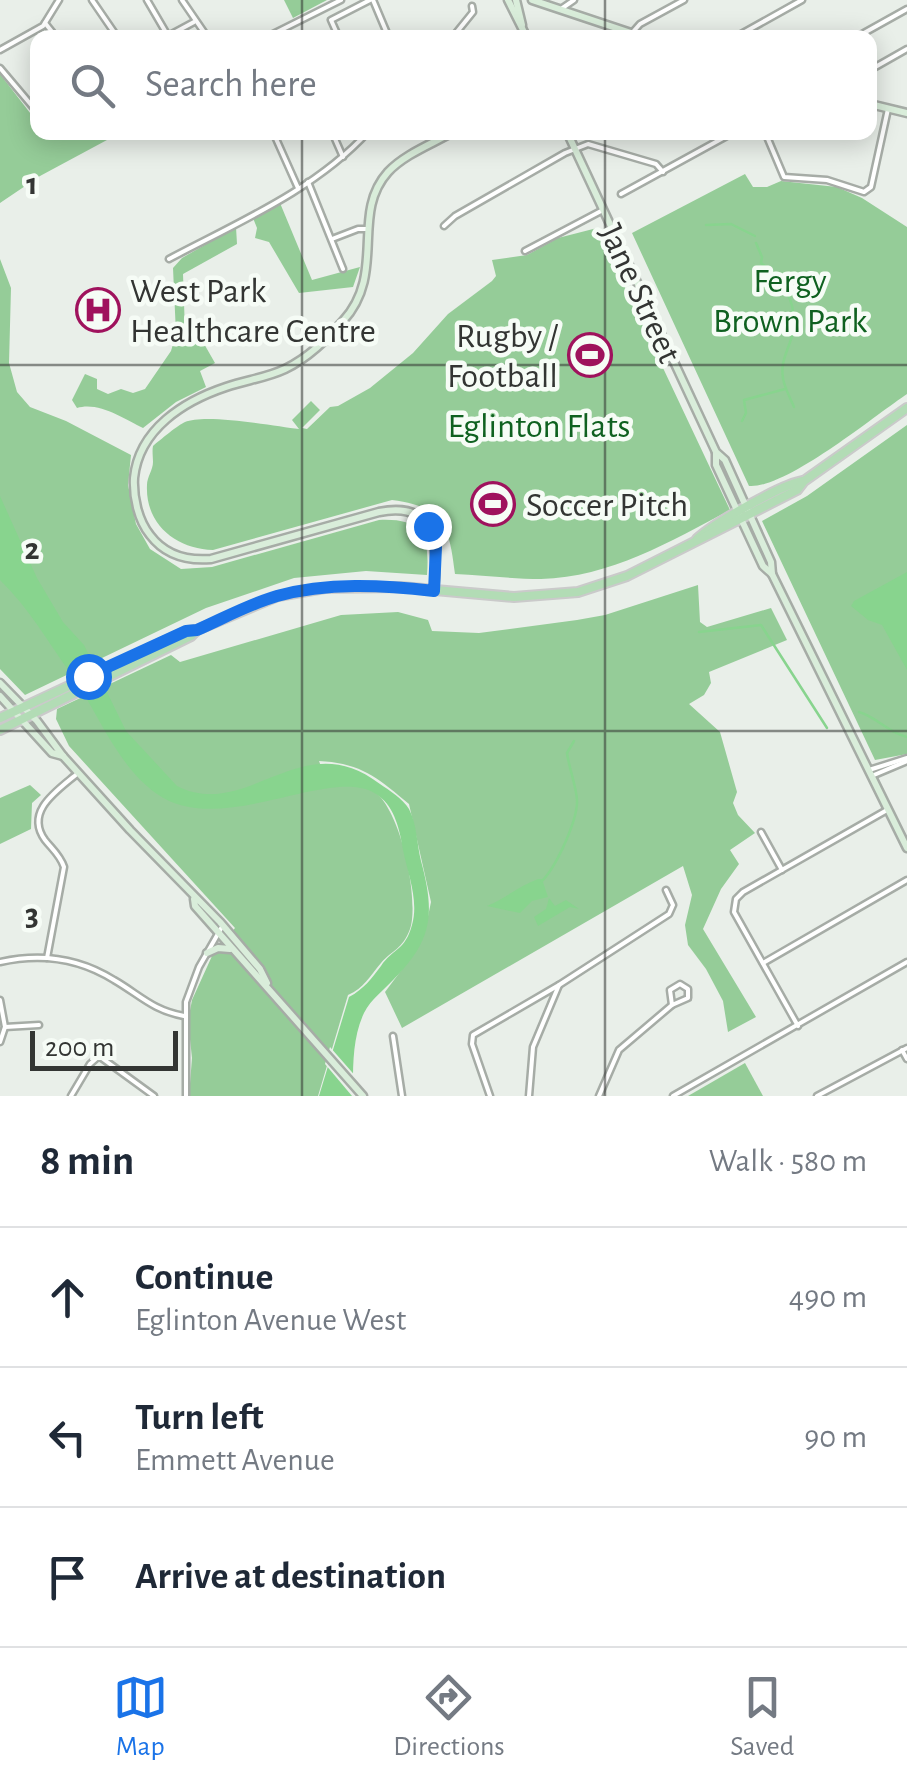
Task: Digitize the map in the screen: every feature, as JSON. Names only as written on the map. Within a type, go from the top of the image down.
[{"type":"main road","points":[[508,0],[524,30]]},
{"type":"main road","points":[[516,0],[522,26]]},
{"type":"main road","points":[[532,0],[623,30]]},
{"type":"main road","points":[[877,106],[907,113]]},
{"type":"main road","points":[[434,591],[435,540],[423,520],[404,510],[378,512],[211,560],[198,560],[176,555],[157,544],[144,528],[134,483],[137,462],[148,438],[164,420],[212,392],[294,364],[318,347],[345,319],[358,301],[366,278],[372,203],[386,175],[405,158],[438,140]]},
{"type":"main road","name":"Jane Street","points":[[570,140],[716,452],[716,465],[744,514],[763,566],[772,574],[907,848]]},
{"type":"main road","points":[[0,730],[22,713],[192,632],[255,604],[300,591],[365,586],[514,597],[578,592],[627,576],[797,490],[804,481],[907,408]]},
{"type":"main road","points":[[0,683],[52,753],[63,756],[194,899],[202,902],[260,969],[267,984]]},
{"type":"main road","points":[[0,696],[22,713]]},
{"type":"main road","points":[[0,718],[22,713]]},
{"type":"main road","points":[[194,899],[195,906],[218,934],[267,984],[363,1096]]},
{"type":"main road","points":[[207,953],[218,948],[231,949]]},
{"type":"street","points":[[35,30],[45,24],[59,0]]},
{"type":"street","points":[[92,0],[113,30]]},
{"type":"street","points":[[147,0],[163,30]]},
{"type":"street","points":[[182,0],[201,30]]},
{"type":"street","points":[[281,30],[341,0]]},
{"type":"street","points":[[336,30],[332,20],[371,0],[385,30]]},
{"type":"street","points":[[561,9],[574,0]]},
{"type":"street","points":[[635,30],[684,0]]},
{"type":"street","points":[[748,30],[802,0]]},
{"type":"street","points":[[458,30],[473,12],[472,6]]},
{"type":"street","points":[[870,30],[907,9]]},
{"type":"street","points":[[180,30],[194,22]]},
{"type":"street","points":[[45,24],[50,30]]},
{"type":"street","points":[[0,50],[30,33]]},
{"type":"street","points":[[877,66],[907,49]]},
{"type":"street","points":[[0,68],[30,104]]},
{"type":"street","points":[[769,140],[786,178],[821,178],[864,192],[871,187],[888,109]]},
{"type":"street","points":[[277,140],[298,188]]},
{"type":"street","points":[[335,140],[342,157]]},
{"type":"street","points":[[169,259],[308,182],[360,140]]},
{"type":"street","points":[[621,194],[720,140]]},
{"type":"street","points":[[444,226],[455,216],[590,144],[656,164],[663,172]]},
{"type":"street","points":[[308,182],[343,269]]},
{"type":"street","points":[[525,251],[602,210]]},
{"type":"street","points":[[332,239],[358,229],[369,230]]},
{"type":"street","points":[[868,774],[884,763],[905,762]]},
{"type":"street","points":[[47,958],[64,866],[40,832],[39,812],[78,774]]},
{"type":"street","points":[[798,1026],[734,912],[734,904],[743,892],[886,810]]},
{"type":"street","points":[[761,832],[782,870]]},
{"type":"street","points":[[763,962],[907,880]]},
{"type":"street","points":[[490,1096],[472,1044],[473,1034],[669,914],[673,904],[666,890]]},
{"type":"street","points":[[186,1096],[184,1016],[190,987],[223,926]]},
{"type":"street","points":[[0,962],[47,958],[95,970],[147,1004],[184,1016]]},
{"type":"street","points":[[673,1096],[907,962]]},
{"type":"street","points":[[530,1096],[533,1047],[560,984]]},
{"type":"street","points":[[599,1096],[619,1050],[672,1006],[688,998],[686,986],[672,988],[672,1006]]},
{"type":"street","points":[[0,1000],[6,1027],[0,1042]]},
{"type":"street","points":[[6,1027],[39,1025]]},
{"type":"street","points":[[394,1036],[402,1096]]},
{"type":"street","points":[[817,1096],[904,1049],[907,1059]]},
{"type":"street","points":[[72,1096],[99,1056],[154,1096]]},
{"type":"green space","points":[[284,0],[327,0],[293,18]]},
{"type":"green space","points":[[0,74],[30,113],[30,140],[107,140],[0,203]]},
{"type":"green space","name":"Fergy Brown Park","points":[[745,174],[753,187],[781,181],[837,187],[907,227],[907,394],[807,464],[765,484],[749,486],[632,233]]},
{"type":"green space","points":[[280,203],[312,280],[360,267],[353,287],[299,293],[269,242],[255,238],[253,218]]},
{"type":"green space","points":[[236,227],[237,244],[183,274],[185,332],[199,335],[215,363],[200,371],[206,387],[176,402],[143,428],[102,409],[77,408],[72,400],[85,374],[97,379],[97,389],[108,394],[121,389],[133,393],[145,389],[171,351],[176,334],[173,268],[182,258]]},
{"type":"green space","name":"Eglinton Flats","points":[[597,228],[730,510],[615,565],[541,579],[455,574],[450,543],[441,521],[423,508],[392,500],[213,550],[176,540],[158,523],[148,499],[153,446],[178,426],[208,419],[299,429],[292,420],[311,401],[320,410],[302,428],[307,429],[330,407],[370,388],[413,353],[448,314],[492,281],[496,276],[492,260],[527,255],[558,238]]},
{"type":"green space","points":[[0,259],[11,288],[9,363],[17,392],[30,407],[131,455],[128,485],[136,524],[150,549],[181,569],[212,567],[379,520],[394,520],[420,532],[427,549],[427,575],[366,571],[294,578],[206,608],[25,695],[0,669]]},
{"type":"green space","points":[[907,425],[907,754],[875,760],[762,521],[807,496]]},
{"type":"green space","points":[[698,585],[700,622],[707,627],[771,608],[787,640],[709,672],[711,683],[704,695],[689,704],[720,732],[737,792],[733,803],[738,815],[755,833],[730,850],[739,864],[721,889],[703,929],[756,1017],[728,1032],[723,1001],[688,945],[685,925],[692,895],[683,866],[402,1028],[385,992],[412,956],[426,926],[431,902],[409,804],[368,774],[346,765],[319,761],[328,785],[367,787],[379,795],[389,810],[405,852],[412,897],[410,929],[363,985],[348,995],[318,1096],[189,1096],[192,1058],[188,1021],[192,1000],[212,956],[235,928],[69,746],[56,719],[57,709],[171,655],[180,662],[341,615],[398,612],[428,620],[432,631],[479,633],[605,615]]},
{"type":"green space","points":[[30,785],[41,795],[32,803],[31,829],[0,844],[0,798]]},
{"type":"green space","points":[[745,1063],[763,1096],[688,1096]]},
{"type":"shaded area","points":[[0,496],[37,578],[63,622],[84,645],[126,731],[177,786],[203,794],[228,792],[300,767],[325,764],[352,768],[392,792],[409,809],[428,896],[427,925],[407,965],[364,1013],[355,1043],[353,1096],[319,1096],[349,997],[402,945],[414,916],[400,835],[389,807],[379,796],[359,788],[335,787],[213,809],[183,806],[143,783],[120,755],[39,627],[0,580]]},
{"type":"shaded area","points":[[907,572],[907,670],[882,625],[868,620],[851,606]]},
{"type":"shaded area","points":[[542,879],[548,897],[532,901],[520,913],[487,906],[525,885]]},
{"type":"shaded area","points":[[549,898],[555,906],[566,900],[579,909],[570,907],[538,926],[534,917],[546,909]]},
{"type":"pier","points":[[330,1047],[358,1079],[358,1096],[352,1096],[325,1064]]},
{"type":"waterway","points":[[706,225],[731,224],[755,236]]},
{"type":"waterway","points":[[756,243],[761,263],[782,285],[793,313]]},
{"type":"waterway","points":[[793,322],[782,370],[794,407]]},
{"type":"waterway","points":[[742,421],[746,413],[744,400],[785,389]]},
{"type":"waterway","points":[[699,632],[761,625],[827,728]]},
{"type":"waterway","points":[[859,712],[907,737]]},
{"type":"waterway","points":[[542,881],[554,865],[574,819],[576,794],[567,753],[574,741]]},
{"type":"place","name":"West Park Healthcare Centre","points":[[98,310]]},
{"type":"place","name":"Rugby / Football","points":[[590,355]]},
{"type":"place","name":"Soccer Pitch","points":[[493,504]]},
{"type":"route","points":[[88,676],[186,631],[278,596],[365,586],[434,591],[436,547],[428,526]]}]
